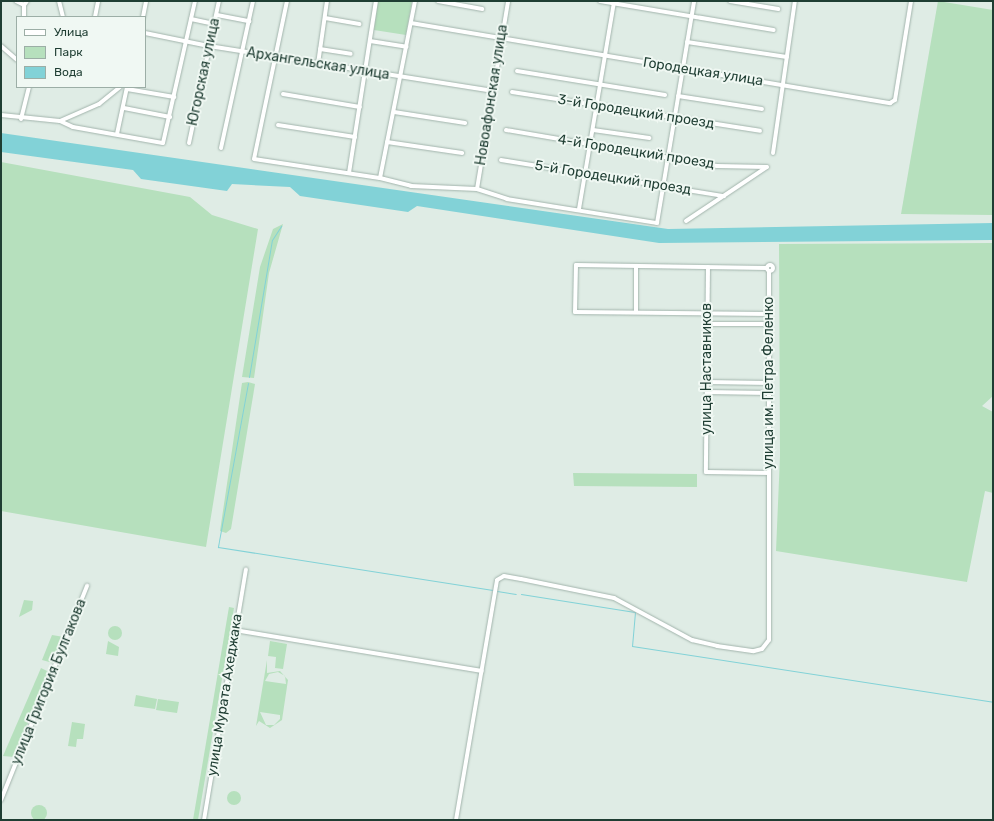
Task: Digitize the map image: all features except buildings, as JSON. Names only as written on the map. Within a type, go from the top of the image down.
[{"type":"street","points":[[16,1],[24,5]]},
{"type":"street","points":[[24,16],[24,5],[27,1]]},
{"type":"street","points":[[59,1],[63,16]]},
{"type":"street","points":[[95,16],[98,1]]},
{"type":"street","points":[[143,16],[146,1]]},
{"type":"street","points":[[1,115],[21,119],[60,121],[163,143],[195,1]]},
{"type":"street","name":"Югорская улица","points":[[189,143],[219,1]]},
{"type":"street","points":[[221,148],[253,1]]},
{"type":"street","points":[[288,1],[254,159],[380,178],[432,189],[477,189],[507,199],[579,209],[657,223],[694,1]]},
{"type":"street","points":[[318,64],[328,1]]},
{"type":"street","points":[[349,173],[376,1]]},
{"type":"street","points":[[380,178],[415,1]]},
{"type":"street","points":[[438,1],[482,9]]},
{"type":"street","name":"Новоафонская улица","points":[[477,189],[508,1]]},
{"type":"street","points":[[600,1],[614,2],[774,30]]},
{"type":"street","points":[[730,1],[778,9]]},
{"type":"street","points":[[773,153],[795,1]]},
{"type":"street","name":"Городецкая улица","points":[[411,23],[893,102],[911,1]]},
{"type":"street","points":[[579,209],[598,106],[614,2]]},
{"type":"street","points":[[217,15],[249,21]]},
{"type":"street","points":[[325,18],[359,24]]},
{"type":"street","points":[[191,19],[215,24]]},
{"type":"street","name":"Архангельская улица","points":[[146,32],[242,52],[493,91]]},
{"type":"street","points":[[370,40],[407,46]]},
{"type":"street","points":[[687,42],[787,57]]},
{"type":"street","points":[[1,46],[16,59]]},
{"type":"street","points":[[320,48],[351,54]]},
{"type":"street","points":[[517,71],[665,95]]},
{"type":"street","points":[[21,119],[28,88]]},
{"type":"street","points":[[60,121],[99,104],[119,88]]},
{"type":"street","points":[[117,134],[124,108],[127,88],[174,97]]},
{"type":"street","name":"3-й Городецкий проезд","points":[[512,92],[760,131]]},
{"type":"street","points":[[283,94],[360,107]]},
{"type":"street","points":[[678,96],[762,109]]},
{"type":"street","points":[[124,108],[170,117]]},
{"type":"street","points":[[394,112],[465,123]]},
{"type":"street","points":[[278,124],[355,137]]},
{"type":"street","name":"4-й Городецкий проезд","points":[[506,130],[668,156],[717,166],[767,167],[724,196]]},
{"type":"street","points":[[593,130],[649,138]]},
{"type":"street","points":[[387,142],[462,154]]},
{"type":"street","name":"5-й Городецкий проезд","points":[[501,160],[724,196]]},
{"type":"street","points":[[686,222],[724,196]]},
{"type":"street","points":[[708,267],[576,265],[575,312],[769,314]]},
{"type":"street","points":[[636,266],[636,312]]},
{"type":"street","name":"улица им. Петра Феленко","points":[[482,671],[497,580],[504,576],[614,598],[692,640],[754,651],[762,649],[769,640],[768,269],[708,267]]},
{"type":"street","name":"улица Наставников","points":[[708,267],[706,472],[769,472]]},
{"type":"street","points":[[707,324],[769,324]]},
{"type":"street","points":[[707,382],[769,383]]},
{"type":"street","points":[[707,392],[769,393]]},
{"type":"street","name":"улица Мурата Ахеджака","points":[[204,820],[246,569]]},
{"type":"street","name":"улица Григория Булгакова","points":[[1,800],[87,586]]},
{"type":"street","points":[[235,630],[482,671],[456,820]]},
{"type":"green space","points":[[378,1],[412,1],[406,35],[374,30]]},
{"type":"green space","points":[[938,1],[993,10],[993,215],[901,214]]},
{"type":"green space","points":[[1,162],[190,197],[212,215],[258,229],[206,547],[1,511]]},
{"type":"green space","points":[[283,224],[269,273],[254,378],[242,377],[260,267],[273,229]]},
{"type":"green space","points":[[993,243],[993,396],[982,406],[993,412],[993,493],[985,491],[967,582],[776,551],[780,456],[779,244]]},
{"type":"green space","points":[[248,382],[255,384],[231,529],[226,533],[220,531],[242,383]]},
{"type":"green space","points":[[573,473],[697,474],[697,487],[574,486]]},
{"type":"green space","points":[[24,600],[33,601],[32,610],[19,617]]},
{"type":"green space","points":[[229,607],[234,608],[198,820],[193,820]]},
{"type":"green space","points":[[115,626],[120,628],[122,633],[120,638],[115,640],[110,638],[108,633],[110,628]]},
{"type":"green space","points":[[52,635],[64,637],[53,663],[42,660]]},
{"type":"green space","points":[[108,641],[119,647],[118,656],[106,654]]},
{"type":"green space","points":[[270,641],[287,644],[283,669],[275,668],[276,657],[268,656]]},
{"type":"green space","points":[[267,660],[267,673],[280,671],[284,675],[278,672],[269,674],[265,681],[286,684],[285,677],[288,680],[282,720],[270,728],[259,721],[256,726]],"holes":[[[260,712],[280,715],[280,719],[274,725],[266,725]]]},
{"type":"green space","points":[[41,668],[49,672],[14,757],[3,756]]},
{"type":"green space","points":[[136,695],[157,699],[155,709],[134,706]]},
{"type":"green space","points":[[158,699],[179,702],[177,713],[156,710]]},
{"type":"green space","points":[[72,722],[85,724],[83,739],[77,739],[76,747],[68,746]]},
{"type":"green space","points":[[234,791],[239,793],[241,798],[239,803],[234,805],[229,803],[227,798],[229,793]]},
{"type":"green space","points":[[39,805],[45,807],[47,813],[45,819],[39,821],[33,819],[31,813],[33,807]]},
{"type":"water","points":[[1,133],[668,229],[993,223],[993,240],[659,243],[417,206],[408,212],[300,196],[290,187],[232,184],[227,191],[141,179],[133,170],[1,152]]},
{"type":"waterway","points":[[249,377],[272,240],[281,226]]},
{"type":"waterway","points":[[248,383],[218,547],[493,590]]},
{"type":"waterway","points":[[497,591],[516,594]]},
{"type":"waterway","points":[[521,594],[635,612],[632,646],[993,702]]}]
